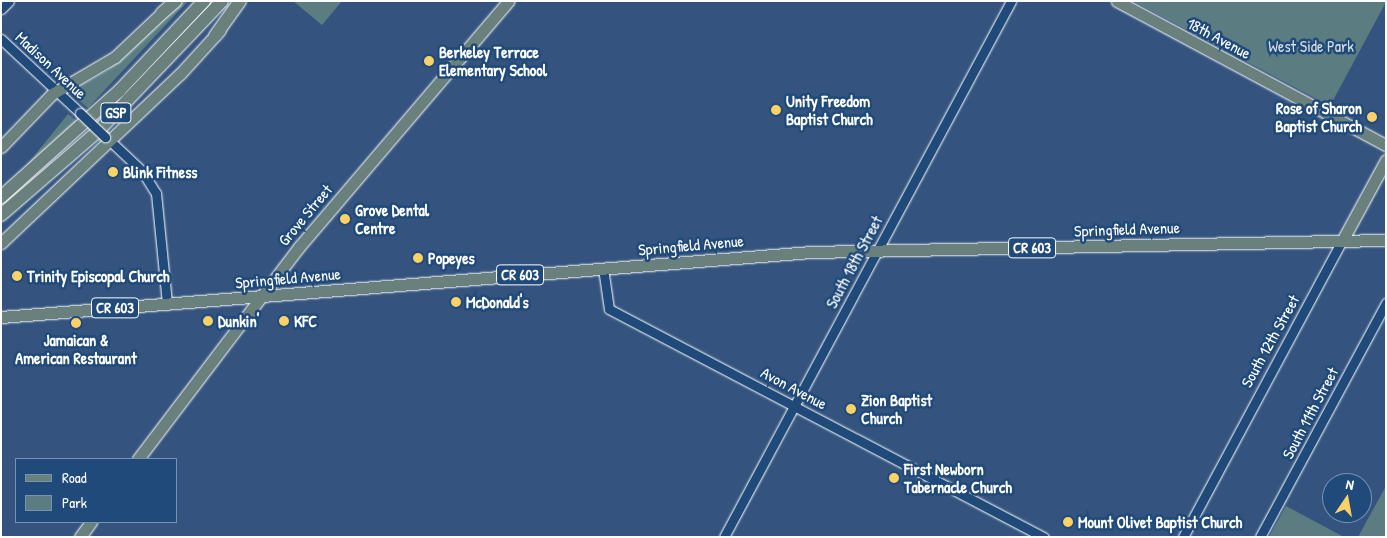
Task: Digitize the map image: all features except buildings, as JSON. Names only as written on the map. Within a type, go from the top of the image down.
[{"type":"highway","points":[[162,13],[175,1]]},
{"type":"highway","name":"GSP","points":[[1,197],[114,96],[204,1]]},
{"type":"highway","name":"GSP","points":[[1,216],[102,128],[222,1]]},
{"type":"highway","points":[[215,36],[240,1]]},
{"type":"main road","points":[[1,243],[215,36],[244,1]]},
{"type":"main road","name":"Grove Street","points":[[139,458],[262,296],[508,1]]},
{"type":"main road","name":"18th Avenue","points":[[1117,1],[1386,145]]},
{"type":"main road","points":[[1,147],[56,91],[111,60],[162,13]]},
{"type":"main road","name":"South 12th Street","points":[[1342,241],[1386,160]]},
{"type":"main road","name":"Springfield Avenue","points":[[1,317],[603,268],[877,250],[1386,240]]},
{"type":"main road","points":[[80,537],[90,523]]},
{"type":"street","points":[[1,9],[9,1]]},
{"type":"street","name":"South 18th Street","points":[[724,537],[1011,1]]},
{"type":"street","name":"Madison Avenue","points":[[1,39],[142,171],[156,193],[167,304]]},
{"type":"street","name":"South 12th Street","points":[[1183,537],[1342,241]]},
{"type":"street","name":"Avon Avenue","points":[[603,268],[609,309],[1044,537]]},
{"type":"street","name":"South 11th Street","points":[[1260,537],[1386,303]]},
{"type":"green space","points":[[183,1],[188,1],[88,108],[69,92],[108,70]]},
{"type":"green space","points":[[293,1],[342,1],[322,25]]},
{"type":"green space","name":"West Side Park","points":[[1133,1],[1386,1],[1386,2],[1330,106]]},
{"type":"green space","points":[[68,114],[77,121],[26,166]]},
{"type":"green space","points":[[1386,486],[1386,537],[1358,537],[1366,523],[1372,523],[1372,512]]},
{"type":"green space","points":[[1286,506],[1342,536],[1269,537]]},
{"type":"place","name":"Berkeley Terrace Elementary School","points":[[429,61]]},
{"type":"place","name":"Unity Freedom Baptist Church","points":[[776,110]]},
{"type":"place","name":"Rose of Sharon Baptist Church","points":[[1372,117]]},
{"type":"place","name":"Blink Fitness","points":[[113,172]]},
{"type":"place","name":"Grove Dental Centre","points":[[345,219]]},
{"type":"place","name":"Popeyes","points":[[418,258]]},
{"type":"place","name":"Trinity Episcopal Church","points":[[17,276]]},
{"type":"place","name":"McDonald's","points":[[456,302]]},
{"type":"place","name":"Dunkin'","points":[[208,321]]},
{"type":"place","name":"KFC","points":[[284,321]]},
{"type":"place","name":"Jamaican & American Restaurant","points":[[76,323]]},
{"type":"place","name":"Zion Baptist Church","points":[[851,409]]},
{"type":"place","name":"First Newborn Tabernacle Church","points":[[894,478]]},
{"type":"place","name":"Mount Olivet Baptist Church","points":[[1068,522]]}]
